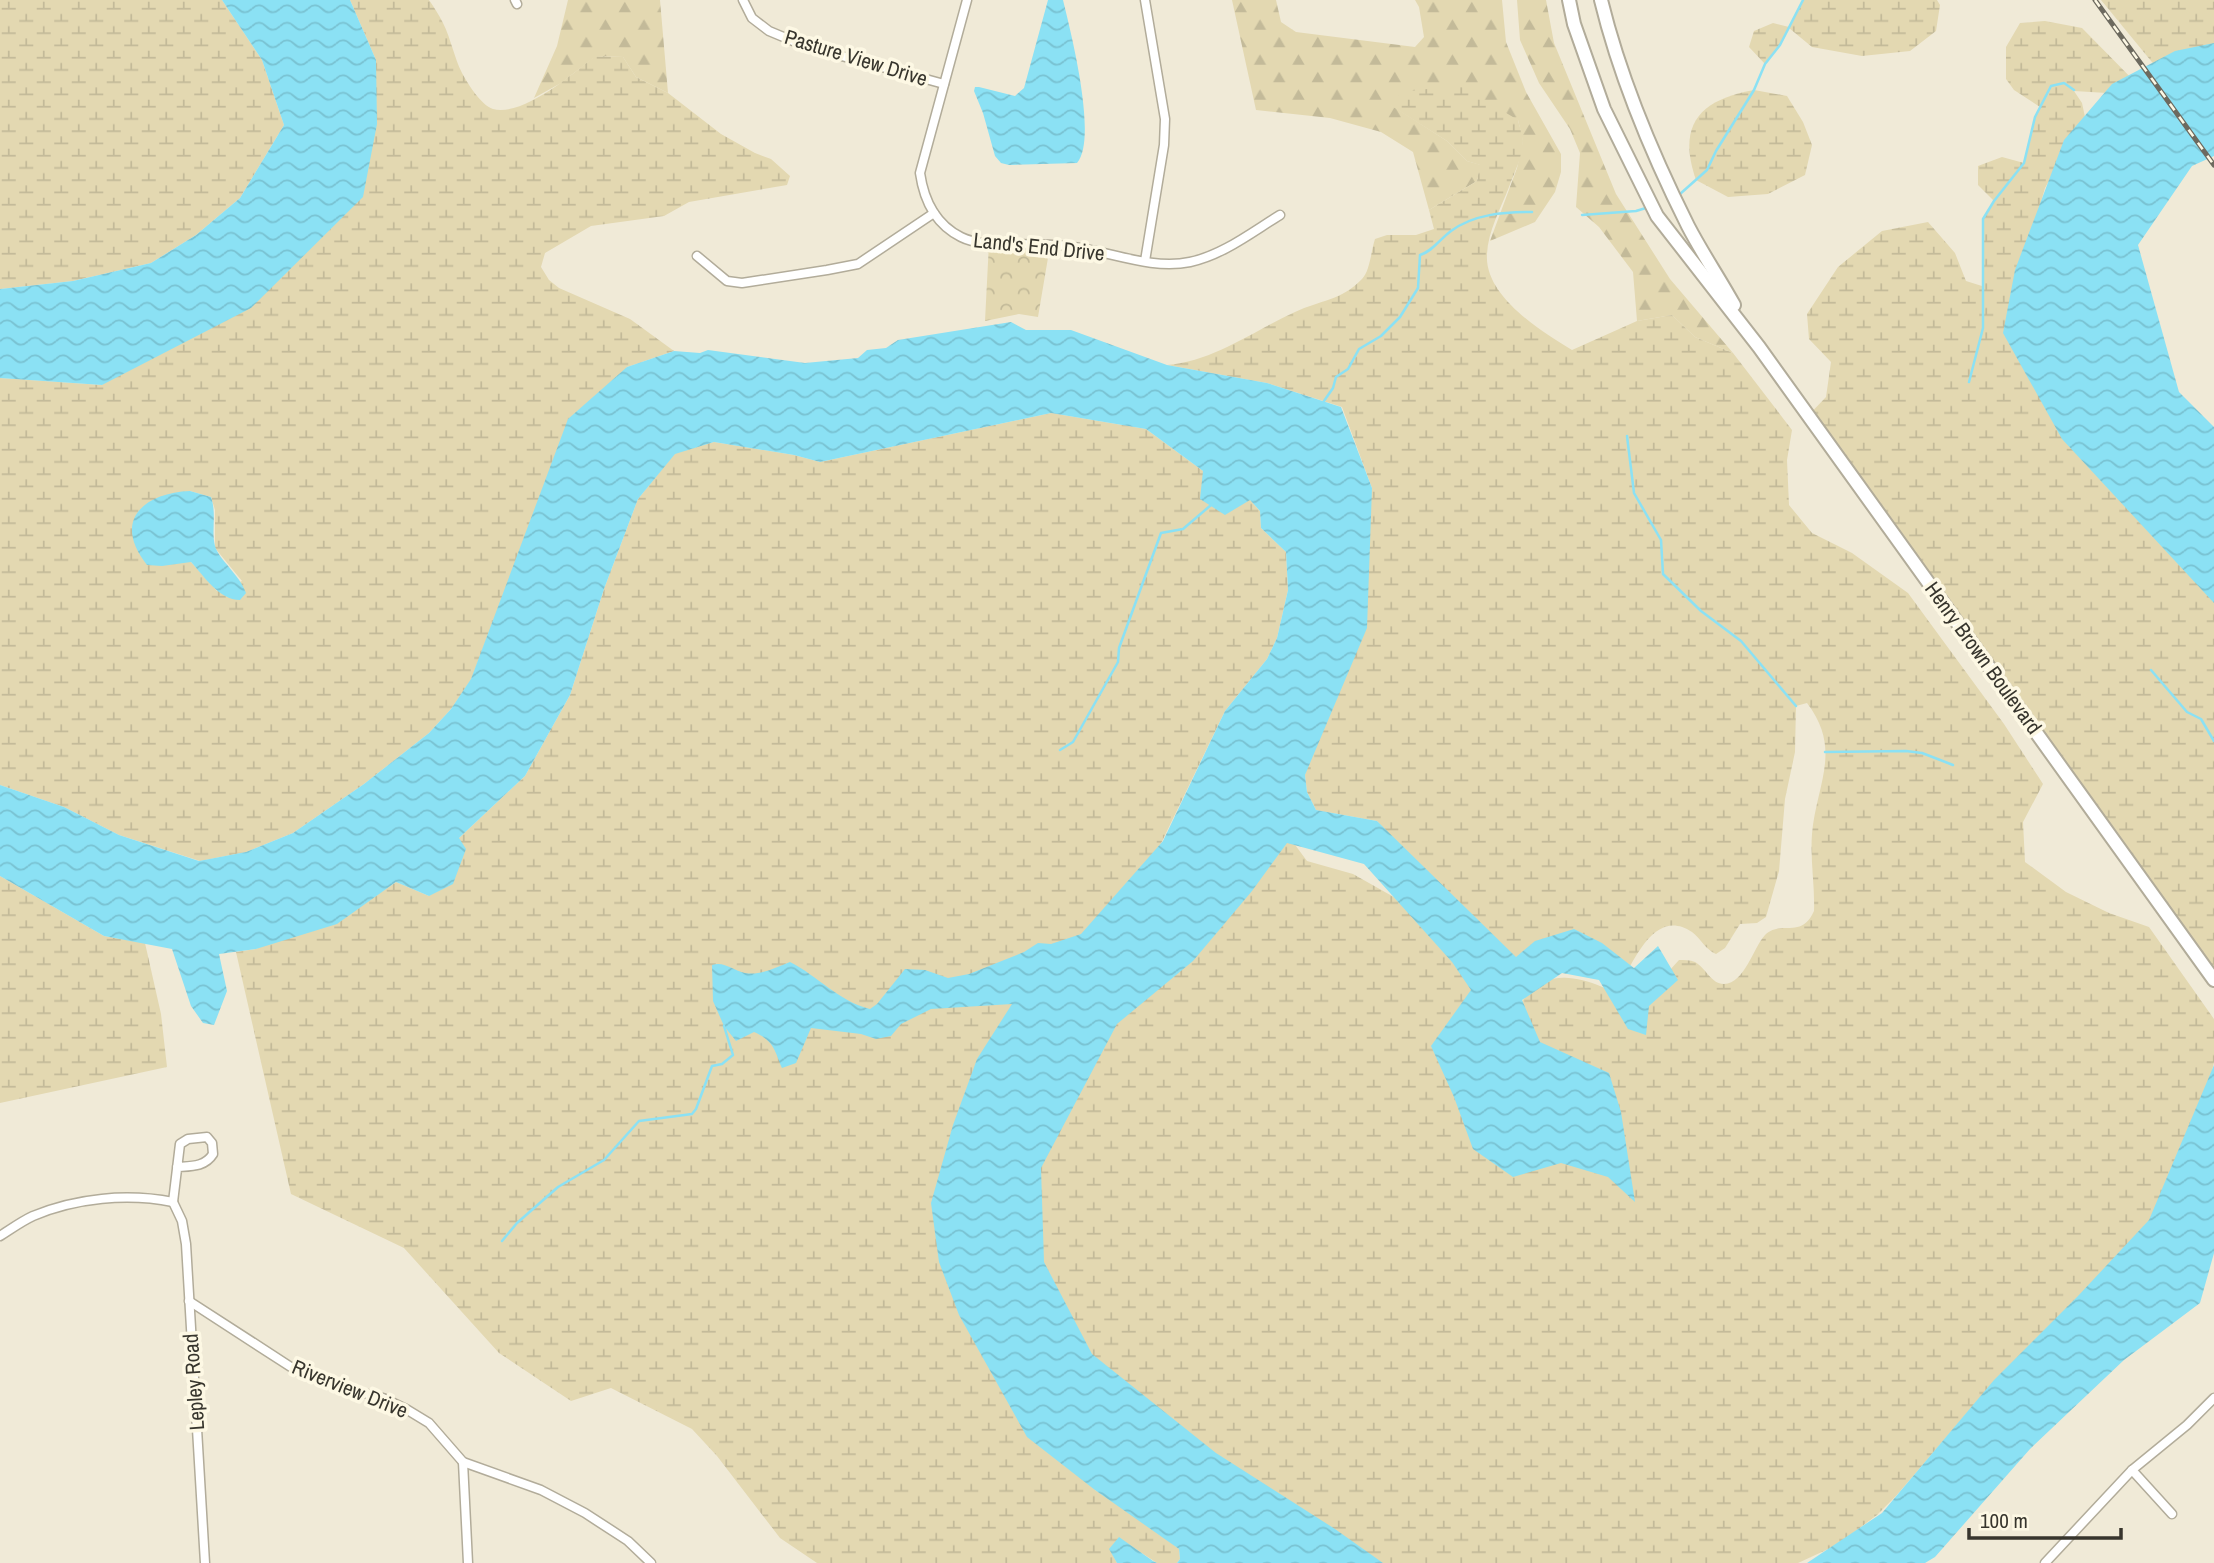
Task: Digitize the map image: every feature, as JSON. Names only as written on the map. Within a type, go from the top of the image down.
[{"type":"main road","name":"Henry Brown Boulevard","points":[[1569,0],[1574,24],[1604,110],[1657,216],[1759,347],[2210,975]]},
{"type":"main road","name":"Henry Brown Boulevard","points":[[1601,0],[1643,129],[1689,227],[1759,347]]},
{"type":"street","name":"Pasture View Drive","points":[[743,0],[752,18],[769,31],[793,41],[944,84]]},
{"type":"street","name":"Land's End Drive","points":[[967,0],[920,173],[922,191],[943,225],[962,238],[980,243],[1072,247],[1145,261],[1186,263],[1207,258],[1280,215]]},
{"type":"street","points":[[1145,0],[1165,120],[1164,145],[1145,261]]},
{"type":"street","points":[[697,256],[727,281],[742,283],[827,270],[858,264],[934,213]]},
{"type":"street","points":[[0,1236],[32,1217],[80,1201],[144,1199],[173,1202],[177,1167],[180,1144],[188,1139],[207,1137],[212,1143],[214,1154],[209,1160],[194,1166],[177,1167]]},
{"type":"street","name":"Lepley Road","points":[[173,1202],[182,1221],[205,1563]]},
{"type":"street","name":"Riverview Drive","points":[[189,1301],[297,1371],[344,1388],[383,1398],[406,1409],[429,1423],[463,1462],[541,1490],[586,1513],[628,1542],[651,1563]]},
{"type":"street","points":[[2045,1563],[2132,1470],[2187,1426],[2214,1398]]},
{"type":"street","points":[[463,1462],[468,1563]]},
{"type":"street","points":[[2132,1470],[2172,1514]]},
{"type":"green space","points":[[0,0],[222,0],[262,60],[284,125],[240,198],[196,235],[151,263],[73,281],[0,289]]},
{"type":"green space","points":[[350,0],[429,0],[443,23],[465,78],[488,107],[505,110],[533,100],[595,56],[623,57],[636,77],[668,93],[721,134],[771,159],[790,176],[787,185],[689,202],[664,216],[591,226],[545,253],[541,267],[549,280],[559,288],[630,319],[674,351],[627,367],[488,635],[471,680],[451,709],[429,733],[364,784],[293,833],[246,852],[200,861],[119,835],[64,807],[0,785],[0,378],[102,385],[376,60]],"holes":[[[190,491],[211,497],[215,510],[215,548],[242,581],[217,591],[191,562]]]},
{"type":"green space","points":[[568,0],[660,0],[668,93],[636,77],[623,57],[596,56],[561,83],[534,98],[557,46]]},
{"type":"green space","points":[[1232,0],[1276,0],[1281,22],[1296,32],[1415,47],[1424,37],[1419,7],[1415,0],[1502,0],[1506,42],[1526,92],[1561,154],[1561,172],[1555,192],[1535,222],[1490,241],[1517,168],[1523,141],[1518,120],[1388,103],[1447,141],[1467,161],[1481,165],[1477,181],[1429,210],[1413,152],[1381,132],[1330,118],[1256,110]]},
{"type":"green space","points":[[1517,0],[1546,0],[1554,43],[1616,194],[1670,279],[1733,353],[1695,337],[1672,315],[1637,321],[1633,272],[1599,227],[1576,207],[1580,153],[1570,129],[1539,83],[1520,40]]},
{"type":"green space","points":[[1803,0],[1937,0],[1940,5],[1936,31],[1910,51],[1862,56],[1812,47],[1789,28],[1765,64],[1749,47],[1754,31],[1773,23],[1789,27]]},
{"type":"green space","points":[[2101,0],[2214,0],[2214,66],[2165,78]]},
{"type":"green space","points":[[2045,21],[2082,28],[2142,89],[2107,93],[2074,91],[2082,103],[2085,117],[2045,188],[2030,240],[2118,498],[2214,600],[2214,982],[1871,507],[1803,421],[1826,397],[1831,362],[1809,339],[1807,314],[1838,267],[1882,231],[1928,222],[1955,253],[1966,281],[1982,286],[1983,219],[1994,201],[1978,185],[1978,166],[2002,157],[2024,163],[2040,107],[2014,90],[2006,79],[2006,47],[2020,23]]},
{"type":"green space","points":[[1459,85],[1518,120],[1522,136],[1520,158],[1495,220],[1487,254],[1489,269],[1504,298],[1545,333],[1572,350],[1637,321],[1672,315],[1695,337],[1733,353],[1792,430],[1787,460],[1789,505],[1812,533],[1852,553],[1908,593],[2004,724],[2043,784],[2023,822],[2025,862],[2066,892],[2109,913],[2149,927],[2214,1019],[2214,1062],[2209,1085],[2167,1216],[1996,1379],[1877,1515],[1837,1545],[1798,1563],[1339,1563],[1051,1331],[1015,1113],[1287,834],[1307,861],[1353,874],[1408,905],[1519,1006],[1531,990],[1545,981],[1560,978],[1591,983],[1639,1004],[1679,960],[1695,962],[1719,983],[1731,982],[1738,978],[1765,935],[1778,929],[1803,925],[1814,911],[1812,834],[1825,768],[1825,752],[1824,736],[1807,703],[1796,706],[1795,752],[1785,799],[1779,871],[1766,917],[1757,923],[1740,924],[1725,948],[1716,954],[1692,932],[1671,926],[1662,928],[1646,941],[1629,968],[1511,967],[1377,821],[1316,810],[1307,792],[1305,775],[1372,488],[1342,407],[1267,383],[1167,365],[1201,358],[1295,312],[1346,292],[1365,275],[1375,239],[1387,235],[1416,235],[1434,229],[1429,210],[1477,181],[1480,165],[1467,161],[1447,141],[1387,103],[1404,92]]},
{"type":"green space","points":[[1754,90],[1787,96],[1803,122],[1812,145],[1805,175],[1768,194],[1728,197],[1696,180],[1689,144],[1692,130],[1697,118],[1706,108],[1735,94]]},
{"type":"green space","points":[[989,243],[1050,246],[1038,317],[1019,314],[985,321]]},
{"type":"green space","points":[[1051,413],[1146,429],[1203,471],[1250,500],[1260,511],[1261,528],[1286,552],[1288,590],[1277,638],[1267,659],[1225,711],[1153,860],[977,1059],[1095,1490],[1142,1520],[1179,1549],[1180,1559],[1177,1563],[1157,1563],[1131,1546],[1110,1549],[1117,1563],[817,1563],[780,1538],[717,1456],[692,1429],[611,1388],[571,1401],[499,1353],[404,1248],[291,1194],[236,952],[256,949],[383,891],[396,882],[429,896],[459,838],[525,776],[570,695],[604,589],[638,499],[675,453],[714,442],[820,462]]},
{"type":"green space","points":[[0,876],[104,936],[145,943],[161,1014],[167,1067],[0,1103]]},
{"type":"water","points":[[222,0],[350,0],[376,60],[377,124],[363,197],[251,308],[102,385],[0,378],[0,289],[73,281],[151,263],[196,235],[240,198],[284,125],[262,60]]},
{"type":"water","points":[[1048,0],[1063,0],[1072,36],[1084,110],[1083,150],[1077,163],[1001,163],[995,156],[975,87],[1015,96],[1024,88]]},
{"type":"water","points":[[2214,43],[2214,156],[2192,166],[2138,245],[2179,392],[2214,427],[2214,603],[2062,439],[2003,333],[2015,270],[2064,140],[2112,84],[2175,51]]},
{"type":"water","points":[[1011,322],[1026,330],[1071,330],[1167,365],[1267,383],[1341,407],[1372,488],[1367,628],[1305,775],[1307,792],[1316,810],[1377,821],[1516,957],[1535,941],[1574,929],[1602,943],[1634,968],[1658,946],[1678,980],[1649,1006],[1646,1035],[1628,1029],[1599,980],[1562,973],[1522,1000],[1540,1042],[1609,1073],[1621,1112],[1635,1202],[1608,1177],[1561,1163],[1513,1177],[1473,1149],[1431,1046],[1471,990],[1452,962],[1364,864],[1287,843],[1252,891],[1193,961],[1117,1024],[1041,1168],[1044,1262],[1092,1354],[1216,1453],[1383,1563],[1177,1563],[1180,1559],[1179,1549],[1095,1490],[1027,1437],[959,1315],[939,1262],[931,1203],[953,1125],[977,1059],[1012,1004],[931,1009],[901,1024],[891,1036],[876,1039],[861,1034],[811,1028],[796,1063],[782,1068],[772,1046],[761,1035],[754,1032],[736,1041],[724,1026],[713,1001],[712,965],[717,964],[751,974],[790,962],[848,1000],[870,1009],[905,969],[925,970],[948,978],[969,974],[1024,952],[1038,943],[1051,944],[1081,934],[1163,841],[1225,711],[1267,659],[1277,638],[1288,590],[1286,552],[1261,528],[1260,511],[1250,500],[1225,515],[1200,499],[1203,471],[1146,429],[1051,413],[820,462],[714,442],[675,454],[638,499],[604,589],[570,695],[525,776],[459,838],[466,849],[453,884],[429,896],[396,882],[337,924],[256,949],[219,954],[227,991],[214,1025],[203,1023],[191,1006],[172,949],[104,936],[0,876],[0,785],[64,807],[119,835],[199,861],[246,852],[293,833],[364,784],[429,733],[451,709],[471,679],[568,419],[627,367],[674,351],[700,353],[708,350],[805,363],[858,358],[867,350],[886,348],[898,340]]},
{"type":"water","points":[[190,491],[211,497],[215,546],[243,586],[246,593],[240,600],[219,592],[191,562],[147,565],[137,549],[132,535],[138,512],[159,497]]},
{"type":"water","points":[[2214,1065],[2214,1253],[2200,1303],[2124,1360],[2030,1449],[1935,1557],[1925,1563],[1807,1563],[1882,1513],[1994,1380],[2149,1220]]},
{"type":"water","points":[[1119,1537],[1157,1563],[1117,1563],[1109,1549]]},
{"type":"waterway","points":[[1680,194],[1707,170],[1754,90],[1765,64],[1780,45],[1803,0]]},
{"type":"waterway","points":[[1969,382],[1983,328],[1983,219],[2024,163],[2035,117],[2051,86],[2064,83],[2074,90]]},
{"type":"waterway","points":[[1582,215],[1646,208]]},
{"type":"waterway","points":[[1324,401],[1333,388],[1336,377],[1348,369],[1359,349],[1381,336],[1400,317],[1418,288],[1420,255],[1469,221],[1500,214],[1532,212]]},
{"type":"waterway","points":[[1627,436],[1634,493],[1661,540],[1663,574],[1701,611],[1741,641],[1796,706]]},
{"type":"waterway","points":[[1060,750],[1073,742],[1118,662],[1119,648],[1161,533],[1183,529],[1211,505]]},
{"type":"waterway","points":[[2151,670],[2187,712],[2201,719],[2214,741]]},
{"type":"waterway","points":[[1825,752],[1906,751],[1922,753],[1953,765]]},
{"type":"waterway","points":[[502,1241],[517,1223],[558,1187],[604,1160],[639,1121],[692,1114],[712,1066],[722,1064],[733,1055],[724,1026]]},
{"type":"railway","points":[[2095,0],[2214,165]]}]
